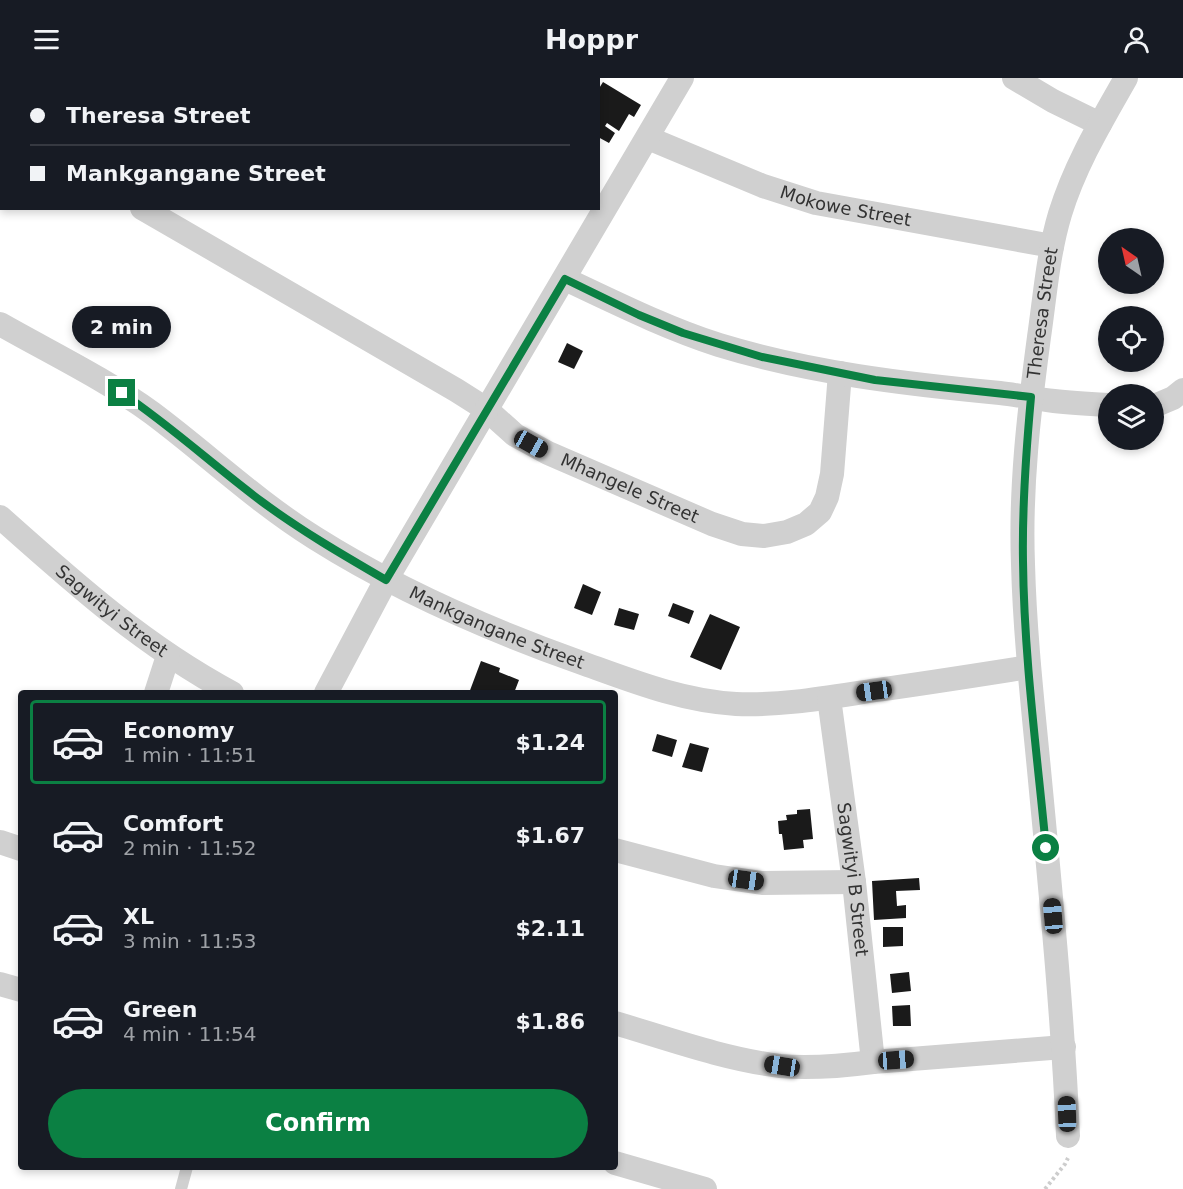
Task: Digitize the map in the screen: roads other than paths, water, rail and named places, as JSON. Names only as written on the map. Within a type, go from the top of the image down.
[{"type":"street","points":[[328,690],[386,580],[682,78]]},
{"type":"street","points":[[1014,78],[1053,101],[1100,124]]},
{"type":"street","name":"Theresa Street","points":[[1068,1136],[1064,1047],[1029,667],[1023,552],[1024,487],[1031,397],[1052,246],[1060,214],[1076,171],[1126,78]]},
{"type":"street","name":"Mokowe Street","points":[[648,138],[763,186],[816,203],[1052,246]]},
{"type":"street","name":"Mhangele Street","points":[[145,210],[486,409],[514,435],[548,453],[712,524],[742,534],[764,536],[787,532],[807,524],[820,512],[827,497],[832,474],[840,373]]},
{"type":"street","points":[[565,279],[639,315],[683,333],[762,357],[875,380],[1098,404]]},
{"type":"street","name":"Mankgangane Street","points":[[0,324],[122,393],[186,439],[260,500],[314,537],[386,580],[469,620],[646,686],[695,699],[734,704],[774,704],[830,698],[1029,667]]},
{"type":"street","points":[[1164,401],[1183,390]]},
{"type":"street","name":"Sagwityi Street","points":[[0,517],[89,596],[168,656],[227,690]]},
{"type":"street","points":[[157,690],[168,656]]},
{"type":"street","name":"Sagwityi B Street","points":[[830,698],[854,882],[873,1062]]},
{"type":"street","points":[[0,842],[18,848]]},
{"type":"street","points":[[618,851],[650,861],[762,883],[854,882]]},
{"type":"street","points":[[0,984],[18,989]]},
{"type":"street","points":[[618,1024],[737,1059],[816,1068],[1064,1047]]},
{"type":"street","points":[[618,1164],[705,1189]]},
{"type":"lane","points":[[181,1189],[186,1170]]}]
